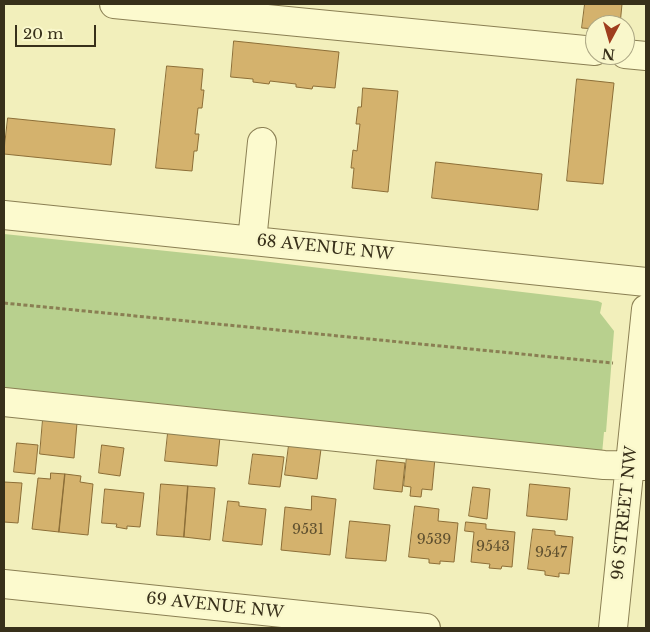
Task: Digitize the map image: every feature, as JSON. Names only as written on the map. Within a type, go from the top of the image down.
[{"type":"street","points":[[114,4],[585,50]]},
{"type":"street","points":[[252,241],[262,142]]},
{"type":"street","name":"68 AVENUE NW","points":[[4,216],[646,282]]},
{"type":"street","name":"96 STREET NW","points":[[613,628],[638,466],[646,309]]},
{"type":"street","points":[[4,402],[604,465],[638,466]]},
{"type":"street","name":"69 AVENUE NW","points":[[4,584],[426,628]]},
{"type":"path","points":[[4,303],[614,363]]},
{"type":"green space","points":[[4,234],[253,260],[598,301],[602,303],[600,313],[614,331],[606,432],[604,432],[602,454],[4,390]]},
{"type":"building","points":[[585,4],[622,4],[621,15],[585,15],[585,28],[582,28]]},
{"type":"building","points":[[234,41],[339,52],[335,88],[313,86],[312,89],[296,87],[296,84],[270,81],[269,84],[253,82],[253,79],[231,77]]},
{"type":"building","points":[[167,66],[203,69],[201,90],[204,90],[202,108],[198,108],[195,134],[199,134],[197,151],[194,151],[192,171],[156,168]]},
{"type":"building","points":[[577,79],[614,83],[603,184],[567,181]]},
{"type":"building","points":[[363,88],[398,91],[388,192],[352,188],[354,168],[351,168],[353,150],[357,151],[360,124],[356,124],[358,107],[361,107]]},
{"type":"building","points":[[8,118],[115,129],[111,165],[4,154]]},
{"type":"building","points":[[436,162],[542,174],[538,210],[432,198]]},
{"type":"building","points":[[43,419],[77,423],[74,458],[40,454]]},
{"type":"building","points":[[168,433],[220,437],[217,466],[165,461]]},
{"type":"building","points":[[17,443],[38,445],[35,474],[14,472]]},
{"type":"building","points":[[102,445],[124,448],[120,476],[99,473]]},
{"type":"building","points":[[289,445],[321,449],[317,479],[285,475]]},
{"type":"building","points":[[253,454],[284,457],[280,487],[249,484]]},
{"type":"building","points":[[407,456],[435,458],[432,490],[422,489],[421,497],[410,496],[411,487],[404,486]]},
{"type":"building","points":[[377,460],[405,463],[402,492],[374,489]]},
{"type":"building","points":[[51,473],[65,474],[59,532],[32,529],[38,478],[50,479]]},
{"type":"building","points":[[65,474],[81,476],[80,482],[93,484],[88,535],[59,532]]},
{"type":"building","points":[[4,482],[22,483],[18,523],[4,522]]},
{"type":"building","points":[[161,484],[188,486],[184,537],[157,535]]},
{"type":"building","points":[[530,484],[570,488],[567,520],[527,516]]},
{"type":"building","points":[[188,486],[215,488],[210,540],[184,537]]},
{"type":"building","points":[[473,487],[490,489],[487,519],[469,516]]},
{"type":"building","points":[[105,489],[144,493],[140,527],[127,526],[127,529],[116,527],[117,524],[102,523]]},
{"type":"building","points":[[312,496],[336,499],[330,555],[281,550],[285,507],[311,510]]},
{"type":"building","points":[[228,501],[239,502],[239,506],[266,509],[262,545],[223,541]]},
{"type":"building","points":[[415,506],[439,509],[438,521],[458,523],[454,562],[440,561],[440,564],[429,563],[429,559],[409,557]]},
{"type":"building","points":[[350,521],[390,525],[386,561],[346,558]]},
{"type":"building","points":[[466,522],[486,524],[486,529],[515,532],[512,567],[502,566],[501,569],[489,568],[490,564],[471,562],[474,532],[465,531]]},
{"type":"building","points":[[533,529],[555,531],[555,535],[573,537],[569,574],[559,573],[559,577],[545,575],[545,571],[528,569]]}]
